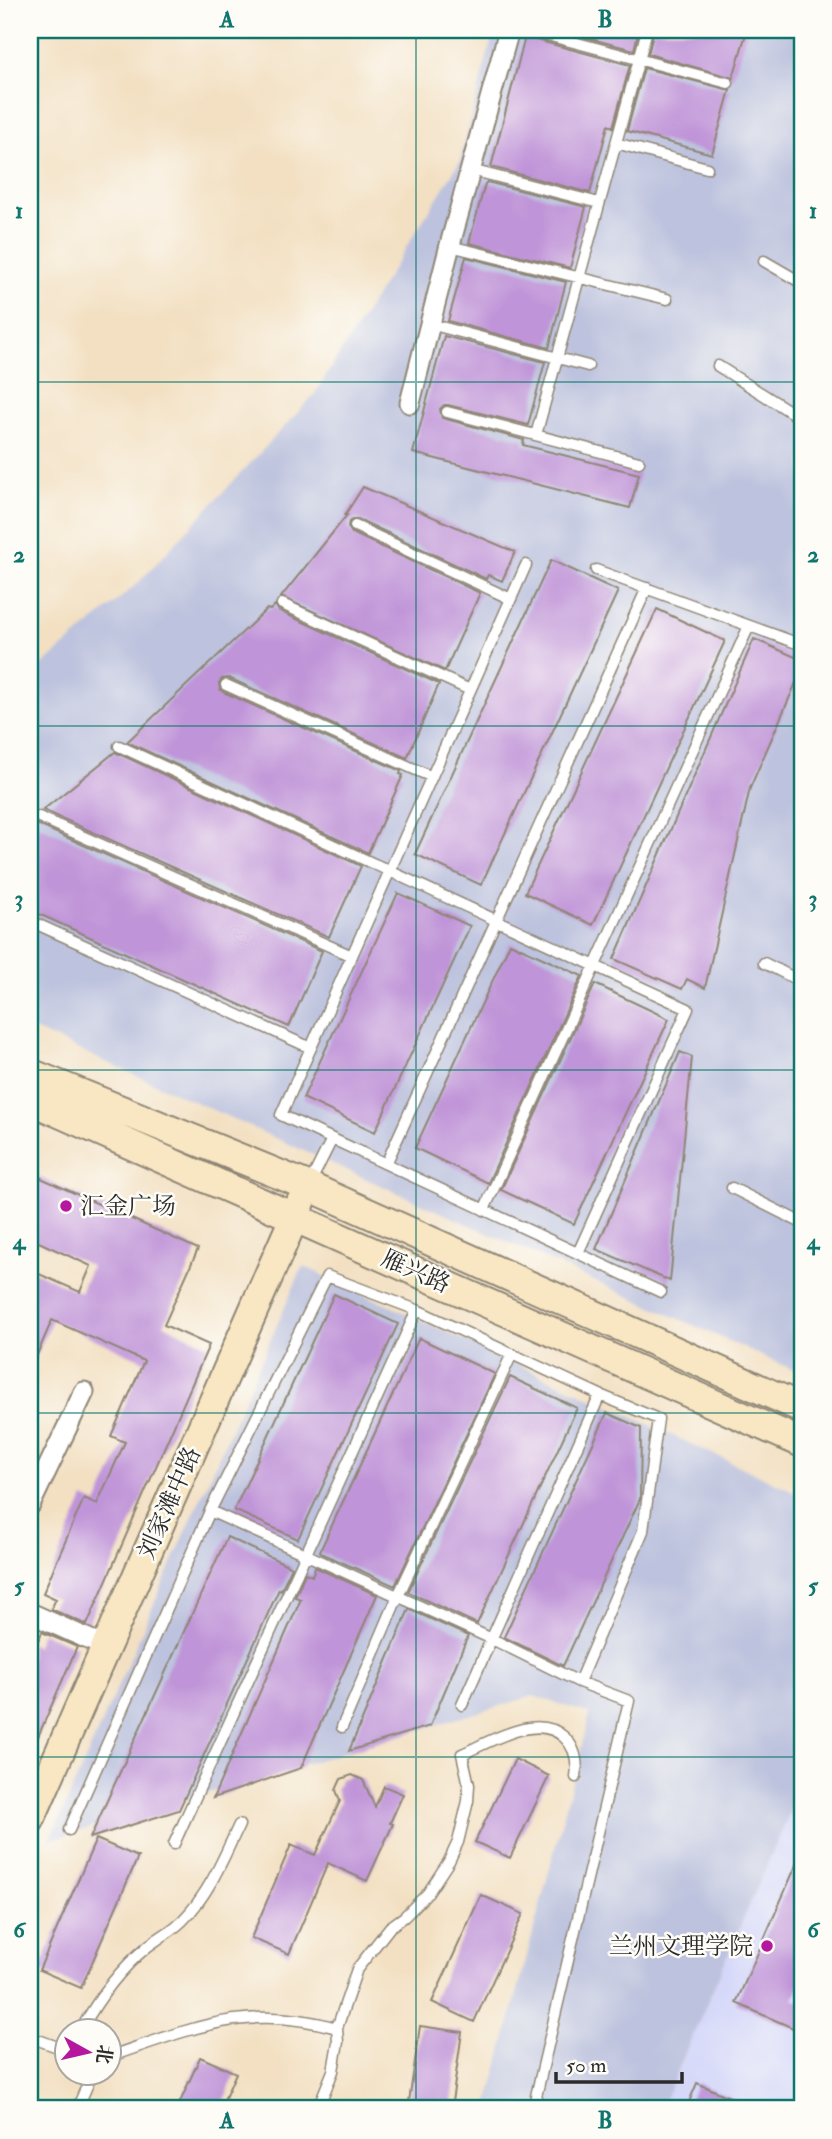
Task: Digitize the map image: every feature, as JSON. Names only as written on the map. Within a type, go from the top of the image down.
[{"type":"main road","name":"雁兴路","points":[[30,1073],[308,1186],[802,1408]]},
{"type":"main road","name":"雁兴路","points":[[30,1100],[802,1443]]},
{"type":"main road","name":"刘家滩中路","points":[[30,1820],[308,1186]]},
{"type":"street","points":[[410,403],[509,30]]},
{"type":"street","points":[[30,1505],[84,1392]]},
{"type":"street","points":[[30,1613],[106,1647]]},
{"type":"lane","points":[[528,30],[728,83]]},
{"type":"lane","points":[[536,435],[647,30]]},
{"type":"lane","points":[[616,143],[707,168]]},
{"type":"lane","points":[[471,170],[599,203]]},
{"type":"lane","points":[[450,246],[667,299]]},
{"type":"lane","points":[[764,261],[802,283]]},
{"type":"lane","points":[[430,324],[588,366]]},
{"type":"lane","points":[[719,366],[802,419]]},
{"type":"lane","points":[[447,412],[639,462]]},
{"type":"lane","points":[[355,526],[511,599]]},
{"type":"lane","points":[[526,565],[281,1115],[661,1292]]},
{"type":"lane","points":[[596,570],[802,645]]},
{"type":"lane","points":[[386,1164],[647,588]]},
{"type":"lane","points":[[282,604],[470,690]]},
{"type":"lane","points":[[484,1210],[749,626]]},
{"type":"lane","points":[[226,685],[432,777]]},
{"type":"lane","points":[[119,746],[688,1009],[578,1253]]},
{"type":"lane","points":[[39,817],[352,957]]},
{"type":"lane","points":[[30,921],[311,1048]]},
{"type":"lane","points":[[764,963],[802,982]]},
{"type":"lane","points":[[308,1186],[332,1139]]},
{"type":"lane","points":[[732,1188],[802,1223]]},
{"type":"lane","points":[[69,1830],[210,1511],[327,1276],[417,1310],[658,1419],[643,1531],[579,1682]]},
{"type":"lane","points":[[174,1844],[417,1310]]},
{"type":"lane","points":[[342,1727],[398,1597],[512,1354]]},
{"type":"lane","points":[[462,1705],[600,1395]]},
{"type":"lane","points":[[210,1511],[492,1639],[579,1682],[629,1701],[533,2109]]},
{"type":"lane","points":[[315,2109],[333,2071],[338,2042],[337,2028],[357,1969],[390,1927],[428,1893],[453,1851],[464,1822],[468,1801],[469,1785],[462,1754],[525,1728],[544,1727],[561,1734],[573,1748],[577,1758],[576,1777]]},
{"type":"lane","points":[[89,2016],[115,1979],[146,1948],[181,1923],[207,1892],[239,1825]]},
{"type":"lane","points":[[122,2052],[191,2029],[231,2019],[295,2018],[337,2028]]},
{"type":"lane","points":[[30,2037],[52,2045]]},
{"type":"lane","points":[[78,2109],[88,2086]]},
{"type":"shaded area","points":[[494,30],[802,30],[802,1374],[30,1028],[30,676],[138,583],[314,395],[460,161]]},
{"type":"shaded area","points":[[303,1266],[802,1495],[802,1784],[661,2109],[487,2109],[590,1714],[533,1696],[50,1840]]},
{"type":"shaded area","name":"兰州文理学院","points":[[802,1784],[802,2109],[661,2109]]},
{"type":"building","points":[[556,30],[639,30],[634,50]]},
{"type":"building","points":[[654,30],[747,30],[733,78],[648,54]]},
{"type":"building","points":[[525,37],[630,65],[613,127],[608,125],[590,193],[491,167]]},
{"type":"building","points":[[644,68],[730,90],[712,154],[627,131]]},
{"type":"building","points":[[487,182],[586,207],[570,268],[469,243]]},
{"type":"building","points":[[466,257],[566,282],[549,348],[448,321]]},
{"type":"building","points":[[444,336],[545,362],[528,425],[448,405],[440,409],[442,418],[524,440],[523,445],[639,474],[630,508],[413,453]]},
{"type":"building","points":[[363,487],[515,552],[502,581],[488,575],[486,579],[358,519],[349,522],[348,527],[352,533],[480,593],[445,671],[281,597],[347,515]]},
{"type":"building","points":[[551,560],[618,591],[481,885],[415,854]]},
{"type":"building","points":[[275,605],[279,611],[439,684],[407,758],[229,678],[222,679],[219,683],[223,692],[401,771],[400,774],[403,775],[368,853],[127,742],[267,609],[270,610]]},
{"type":"building","points":[[657,609],[725,641],[593,925],[525,893]]},
{"type":"building","points":[[754,639],[802,660],[802,669],[750,788],[705,988],[687,979],[682,989],[614,959]]},
{"type":"building","points":[[115,752],[361,866],[329,937],[43,810]]},
{"type":"building","points":[[32,820],[322,951],[289,1027],[30,910]]},
{"type":"building","points":[[398,893],[470,926],[375,1132],[303,1098]]},
{"type":"building","points":[[510,943],[582,976],[488,1183],[415,1148]]},
{"type":"building","points":[[595,984],[669,1019],[574,1224],[501,1190]]},
{"type":"building","points":[[680,1052],[692,1057],[670,1281],[596,1249]]},
{"type":"building","points":[[30,1173],[198,1249],[164,1325],[209,1345],[87,1625],[51,1609],[56,1599],[43,1593],[84,1498],[97,1504],[125,1442],[111,1436],[144,1361],[52,1320],[30,1371],[30,1270],[80,1292],[91,1266],[30,1238]]},
{"type":"building","points":[[334,1294],[398,1324],[298,1539],[234,1510]]},
{"type":"building","points":[[419,1338],[495,1374],[395,1586],[320,1551]]},
{"type":"building","points":[[510,1377],[577,1408],[477,1624],[408,1592]]},
{"type":"building","points":[[607,1413],[641,1428],[640,1499],[563,1666],[504,1637]]},
{"type":"building","points":[[227,1537],[292,1567],[281,1590],[279,1589],[179,1810],[90,1838]]},
{"type":"building","points":[[315,1567],[377,1595],[301,1768],[213,1798],[301,1599],[295,1597],[305,1573],[312,1576]]},
{"type":"building","points":[[409,1609],[468,1636],[430,1726],[349,1751]]},
{"type":"building","points":[[42,1632],[77,1647],[30,1755],[30,1643],[36,1646]]},
{"type":"building","points":[[515,1759],[549,1776],[510,1858],[475,1842]]},
{"type":"building","points":[[352,1775],[363,1780],[375,1807],[384,1786],[403,1794],[390,1823],[393,1824],[367,1881],[328,1863],[289,1954],[251,1938],[291,1845],[315,1855],[340,1801],[336,1790],[341,1779]]},
{"type":"building","points":[[96,1839],[138,1857],[81,1988],[39,1970]]},
{"type":"building","points":[[802,1852],[802,1980],[794,1999],[802,2003],[802,2032],[736,2003]]},
{"type":"building","points":[[481,1895],[523,1914],[474,2022],[432,2002]]},
{"type":"building","points":[[420,2026],[462,2032],[451,2109],[408,2109]]},
{"type":"building","points":[[200,2057],[236,2073],[220,2109],[177,2109]]},
{"type":"building","points":[[697,2083],[757,2109],[686,2109]]},
{"type":"place","name":"汇金广场","points":[[66,1206]]},
{"type":"place","name":"兰州文理学院","points":[[767,1946]]}]
